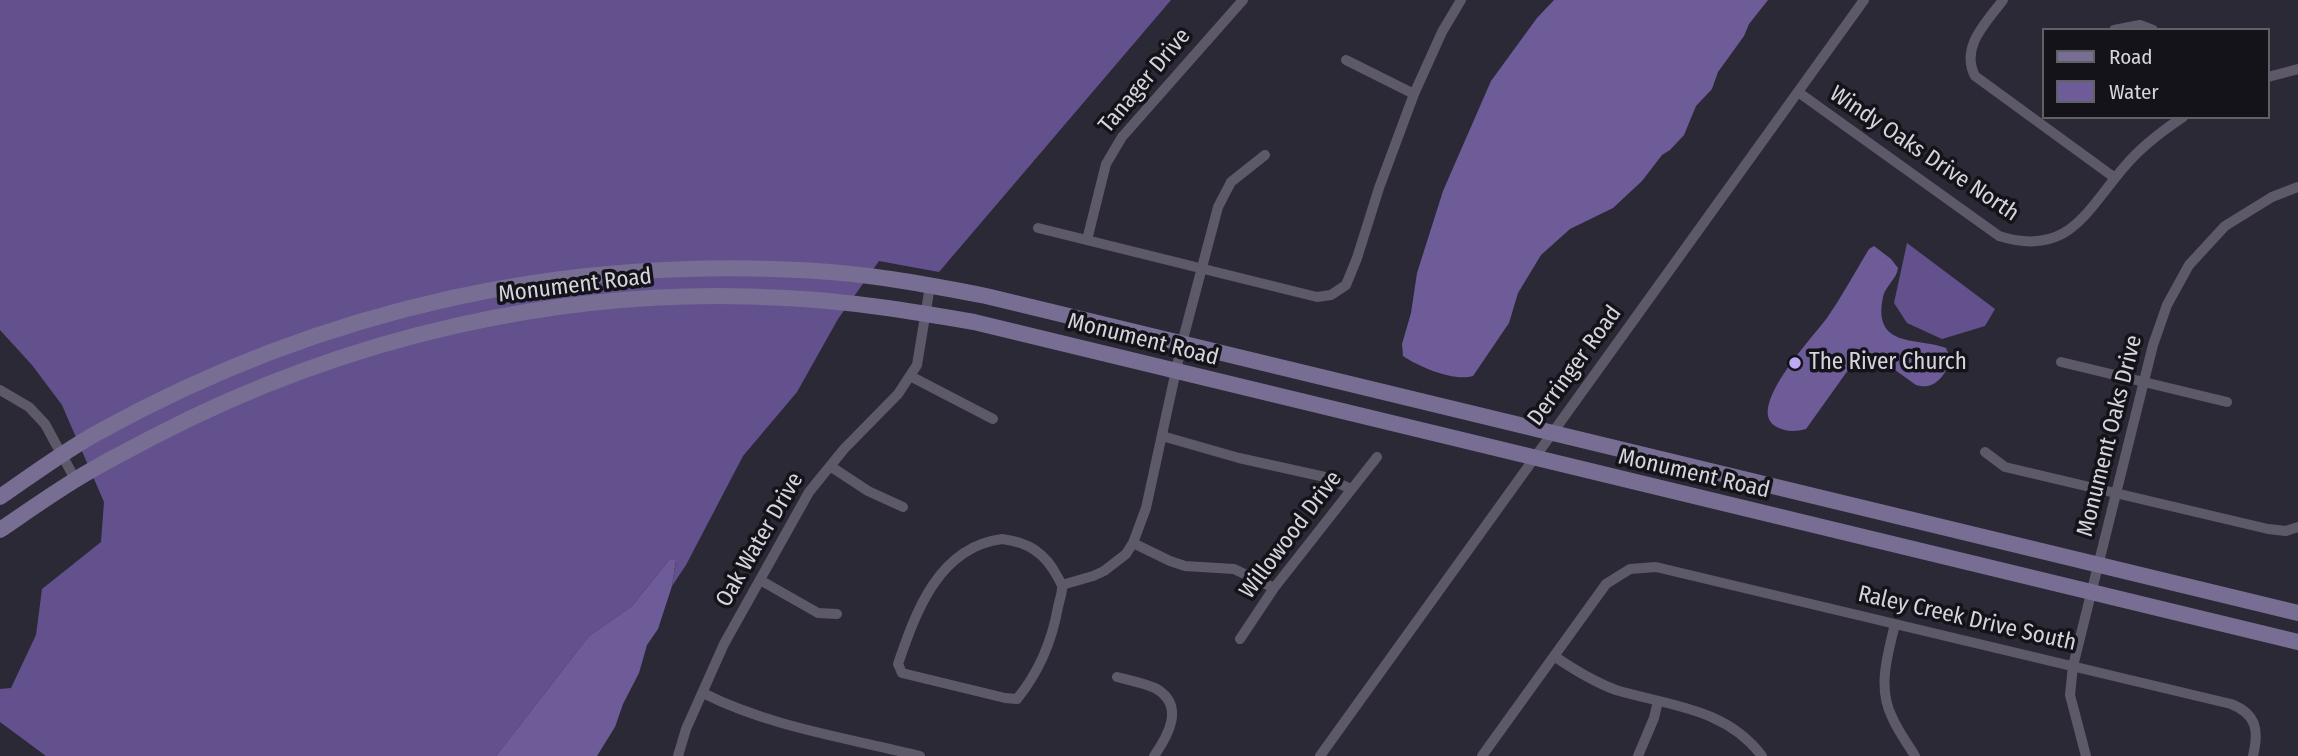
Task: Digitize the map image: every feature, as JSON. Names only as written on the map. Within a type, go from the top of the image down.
[{"type":"main road","name":"Monument Road","points":[[0,497],[107,428],[190,386],[303,339],[382,314],[490,289],[655,269],[833,272],[986,296],[2298,613]]},
{"type":"main road","name":"Monument Road","points":[[0,530],[75,480],[202,412],[266,384],[390,341],[537,310],[576,305],[696,296],[823,300],[974,322],[2298,642]]},
{"type":"street","name":"Tanager Drive","points":[[1087,240],[1105,164],[1122,136],[1242,0]]},
{"type":"street","points":[[1038,228],[1317,297],[1331,295],[1346,285],[1385,169],[1414,94],[1437,43],[1461,0]]},
{"type":"street","name":"Derringer Road","points":[[1320,756],[1864,0]]},
{"type":"street","points":[[2003,0],[1970,50],[1970,62],[1975,76],[2115,178],[2139,150],[2180,119]]},
{"type":"street","points":[[2124,28],[2140,25],[2148,28]]},
{"type":"street","points":[[1346,60],[1414,94]]},
{"type":"street","points":[[2270,76],[2298,69]]},
{"type":"street","name":"Windy Oaks Drive North","points":[[1798,92],[1999,236],[2030,243],[2053,238],[2088,214],[2115,178]]},
{"type":"street","points":[[1062,585],[1104,570],[1126,554],[1133,543],[1146,509],[1182,343],[1223,195],[1242,172],[1265,155]]},
{"type":"street","name":"Monument Oaks Drive","points":[[2086,756],[2070,695],[2074,666],[2160,321],[2189,265],[2225,226],[2272,197],[2298,187]]},
{"type":"street","name":"Oak Water Drive","points":[[678,756],[686,729],[724,644],[809,492],[912,377],[918,365],[930,286]]},
{"type":"street","points":[[2061,362],[2227,402]]},
{"type":"street","points":[[912,377],[993,419]]},
{"type":"street","points":[[0,390],[29,407],[45,424],[75,480]]},
{"type":"street","points":[[1162,436],[1239,458],[1325,477],[1351,489]]},
{"type":"street","points":[[1985,453],[2005,467],[2268,529],[2286,531],[2298,527]]},
{"type":"street","name":"Willowood Drive","points":[[1240,639],[1274,589],[1377,457]]},
{"type":"street","points":[[830,466],[868,491],[903,507]]},
{"type":"street","points":[[1002,539],[1026,544],[1046,558],[1062,585],[1049,645],[1030,684],[1017,699],[902,673],[898,663],[927,591],[942,572],[981,544],[1002,539]]},
{"type":"street","points":[[1133,543],[1152,554],[1185,566],[1234,569],[1274,589]]},
{"type":"street","name":"Raley Creek Drive South","points":[[1554,656],[1606,584],[1630,569],[1656,567],[2242,708],[2253,721],[2256,731],[2253,756]]},
{"type":"street","points":[[760,580],[818,613],[837,614]]},
{"type":"street","points":[[1895,624],[1885,670],[1886,701],[1891,716],[1915,756]]},
{"type":"street","points":[[1482,756],[1554,656],[1574,670],[1613,689],[1714,716],[1739,731],[1762,756]]},
{"type":"street","points":[[1117,677],[1158,690],[1170,704],[1171,726],[1154,756]]},
{"type":"street","points":[[703,693],[745,712],[920,756]]},
{"type":"street","points":[[1637,756],[1646,739],[1658,701]]},
{"type":"shaded area","points":[[0,0],[1171,0],[939,272],[879,261],[838,319],[797,392],[743,456],[686,565],[672,586],[676,561],[669,560],[632,606],[589,636],[496,756],[46,756],[0,722],[0,689],[11,688],[36,635],[42,589],[101,542],[104,502],[62,405],[32,365],[0,330]]},
{"type":"shaded area","points":[[1907,243],[1995,309],[1985,326],[1942,339],[1907,323],[1894,303]]},
{"type":"water","points":[[1554,0],[1768,0],[1718,72],[1712,89],[1696,106],[1684,135],[1613,208],[1570,229],[1541,255],[1518,293],[1509,323],[1473,376],[1457,377],[1437,372],[1403,356],[1402,344],[1411,313],[1417,273],[1443,191],[1491,81],[1537,18]]},
{"type":"water","points":[[1874,246],[1898,268],[1883,297],[1881,314],[1884,325],[1900,338],[1946,348],[1951,360],[1946,371],[1934,384],[1916,385],[1884,362],[1872,356],[1863,356],[1846,373],[1806,429],[1790,431],[1775,426],[1768,417],[1775,388],[1827,318],[1869,249]]},
{"type":"water","points":[[669,560],[676,560],[672,586],[658,629],[647,645],[639,673],[615,727],[597,756],[496,756],[589,636],[632,606]]},
{"type":"place","name":"The River Church","points":[[1795,363]]}]
